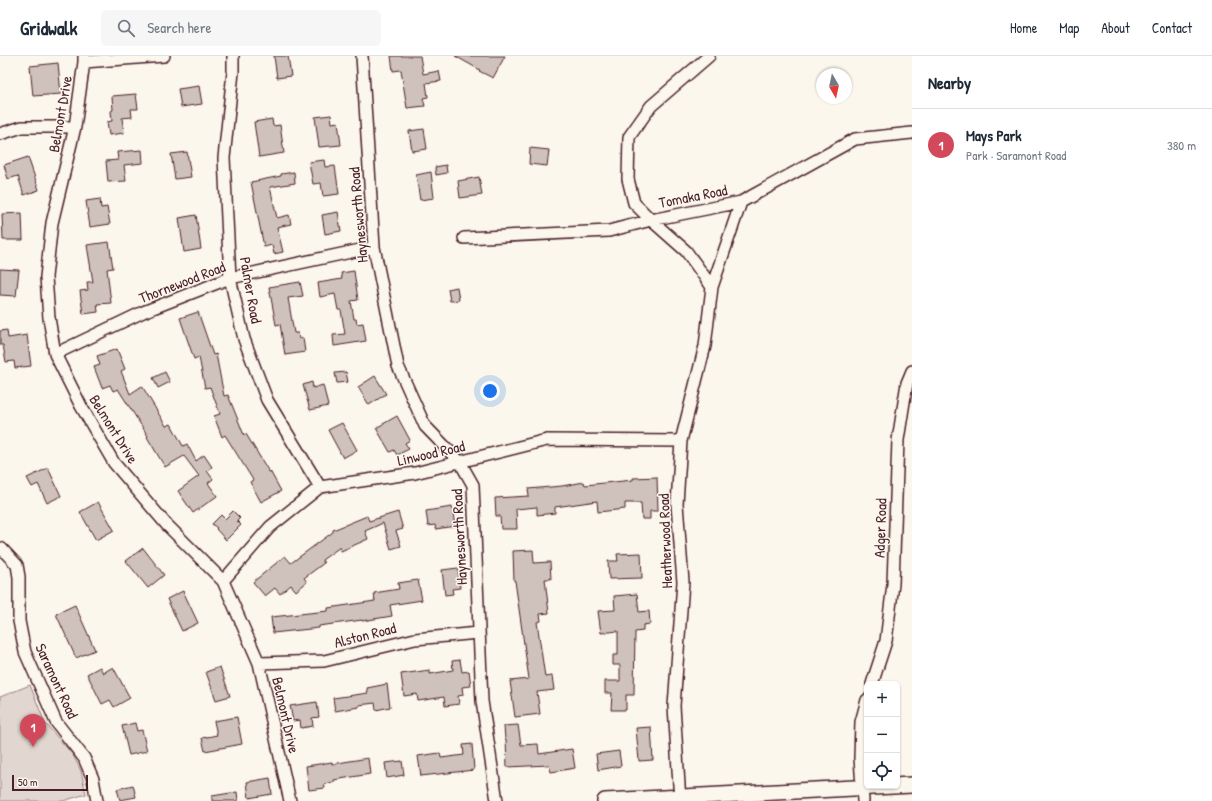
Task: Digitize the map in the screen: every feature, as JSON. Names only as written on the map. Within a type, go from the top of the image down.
[{"type":"main road","points":[[605,801],[862,794],[912,785]]},
{"type":"street","points":[[84,59],[164,56]]},
{"type":"street","name":"Palmer Road","points":[[232,56],[233,72],[224,158],[230,278],[244,339],[267,400],[320,487]]},
{"type":"street","name":"Haynesworth Road","points":[[362,56],[374,247],[398,366],[425,426],[460,462],[473,485],[482,701],[497,801]]},
{"type":"street","points":[[709,56],[651,106],[629,138],[628,178],[634,203],[686,251],[712,287]]},
{"type":"street","name":"Belmont Drive","points":[[84,59],[75,127],[52,223],[46,277],[49,318],[55,354],[81,406],[114,463],[166,524],[223,581],[259,663],[290,801]]},
{"type":"street","points":[[0,134],[22,127],[75,127]]},
{"type":"street","name":"Tomaka Road","points":[[464,238],[609,231],[651,220],[741,202],[855,139],[912,133]]},
{"type":"street","name":"Heatherwood Road","points":[[680,799],[674,706],[683,582],[677,504],[681,441],[705,346],[712,287],[741,202]]},
{"type":"street","name":"Thornewood Road","points":[[55,354],[143,312],[230,278],[374,247]]},
{"type":"street","name":"Adger Road","points":[[873,681],[886,641],[893,584],[898,440],[907,383],[912,371]]},
{"type":"street","name":"Linwood Road","points":[[320,487],[415,473],[547,440],[681,441]]},
{"type":"street","points":[[223,581],[270,527],[320,487]]},
{"type":"street","name":"Saramont Road","points":[[0,548],[16,565],[19,577],[18,621],[25,652],[56,722],[84,758],[93,779],[97,801]]},
{"type":"street","name":"Alston Road","points":[[259,663],[324,661],[415,639],[478,633]]},
{"type":"street","points":[[862,794],[860,758],[861,722],[864,711]]},
{"type":"shaded area","points":[[30,685],[45,723],[73,755],[81,771],[86,794],[63,801],[0,801],[0,697]]},
{"type":"building","points":[[274,56],[288,56],[291,76],[277,78]]},
{"type":"building","points":[[391,56],[420,56],[423,74],[439,71],[441,81],[426,83],[428,97],[423,98],[425,106],[407,108],[401,70],[393,71]]},
{"type":"building","points":[[455,56],[505,56],[493,78]]},
{"type":"building","points":[[58,63],[61,94],[33,96],[30,66]]},
{"type":"building","points":[[199,86],[202,104],[181,107],[178,89]]},
{"type":"building","points":[[136,94],[138,109],[131,109],[132,117],[122,118],[124,133],[109,135],[107,122],[112,121],[112,96]]},
{"type":"building","points":[[331,115],[332,123],[338,122],[341,145],[319,147],[315,117]]},
{"type":"building","points":[[272,119],[273,126],[280,125],[284,153],[259,157],[254,122]]},
{"type":"building","points":[[424,129],[427,149],[412,151],[409,131]]},
{"type":"building","points":[[530,148],[549,150],[547,166],[529,164]]},
{"type":"building","points":[[142,150],[143,163],[124,165],[126,181],[108,182],[106,161],[118,160],[117,152]]},
{"type":"building","points":[[187,152],[191,177],[175,179],[171,154]]},
{"type":"building","points":[[28,157],[39,190],[24,195],[18,176],[8,179],[4,165]]},
{"type":"building","points":[[324,160],[325,167],[335,166],[339,194],[323,196],[321,183],[313,184],[309,162]]},
{"type":"building","points":[[446,165],[447,173],[436,175],[435,167]]},
{"type":"building","points":[[294,172],[295,183],[270,187],[277,218],[289,215],[291,224],[277,227],[283,252],[274,254],[272,245],[264,247],[251,182]]},
{"type":"building","points":[[431,172],[434,198],[420,200],[416,175]]},
{"type":"building","points":[[479,177],[482,195],[460,198],[458,181]]},
{"type":"building","points":[[100,199],[101,208],[107,207],[110,224],[90,227],[86,201]]},
{"type":"building","points":[[338,212],[341,231],[325,234],[322,215]]},
{"type":"building","points":[[22,213],[23,240],[3,240],[2,214]]},
{"type":"building","points":[[196,215],[201,249],[184,252],[179,218]]},
{"type":"building","points":[[109,242],[113,268],[107,269],[111,303],[97,304],[98,312],[83,314],[80,291],[88,290],[87,282],[93,282],[87,245]]},
{"type":"building","points":[[0,269],[19,270],[16,296],[0,295]]},
{"type":"building","points":[[354,271],[358,300],[351,301],[354,319],[356,319],[357,324],[363,323],[366,341],[334,346],[333,335],[345,334],[341,310],[338,310],[335,294],[320,297],[318,283],[342,279],[341,273]]},
{"type":"building","points":[[300,282],[303,296],[288,298],[294,333],[298,333],[299,339],[303,338],[305,352],[285,355],[280,324],[276,325],[269,287]]},
{"type":"building","points":[[457,287],[459,300],[450,301],[448,289]]},
{"type":"building","points":[[198,312],[213,355],[216,354],[224,396],[228,395],[244,435],[246,434],[281,491],[261,502],[250,482],[253,480],[225,435],[222,437],[214,416],[220,414],[210,387],[205,388],[199,357],[194,359],[180,318]]},
{"type":"building","points":[[7,330],[8,338],[27,335],[31,366],[15,368],[14,361],[6,362],[3,345],[0,345],[0,331]]},
{"type":"building","points":[[117,349],[125,369],[121,371],[130,394],[142,386],[166,426],[171,424],[183,446],[187,444],[196,461],[204,455],[212,467],[207,471],[213,479],[208,483],[217,496],[193,513],[178,491],[199,476],[184,456],[165,467],[147,437],[148,436],[118,389],[113,391],[110,385],[102,388],[94,367],[100,365],[97,356]]},
{"type":"building","points":[[165,372],[170,382],[158,388],[153,378]]},
{"type":"building","points":[[346,372],[348,382],[337,383],[335,373]]},
{"type":"building","points":[[375,376],[386,394],[369,405],[358,387]]},
{"type":"building","points":[[312,382],[313,388],[323,385],[328,406],[310,410],[303,385]]},
{"type":"building","points":[[397,416],[410,440],[405,443],[409,449],[397,455],[394,450],[390,452],[376,428]]},
{"type":"building","points":[[342,423],[357,450],[343,458],[328,430]]},
{"type":"building","points":[[48,468],[61,496],[47,503],[38,484],[32,487],[27,478]]},
{"type":"building","points":[[657,477],[658,511],[650,511],[650,519],[642,519],[641,503],[625,503],[625,509],[598,512],[597,501],[555,507],[555,513],[537,515],[537,507],[516,509],[517,529],[501,529],[500,516],[496,516],[495,498],[529,496],[528,489],[562,486],[584,482],[585,485],[633,480],[633,478]]},
{"type":"building","points":[[98,502],[114,530],[96,540],[80,512]]},
{"type":"building","points":[[452,507],[455,526],[436,529],[435,525],[428,526],[426,511]]},
{"type":"building","points":[[233,511],[240,518],[237,521],[241,525],[226,540],[212,524],[221,515],[225,519]]},
{"type":"building","points":[[398,512],[403,529],[396,531],[401,546],[391,549],[383,523],[365,531],[368,539],[341,551],[340,547],[322,560],[324,563],[304,578],[307,582],[296,591],[291,585],[280,594],[275,588],[265,596],[253,582],[285,556],[291,563],[333,532],[333,530],[367,516],[369,521]]},
{"type":"building","points":[[143,548],[164,575],[148,588],[126,561]]},
{"type":"building","points":[[533,550],[534,563],[550,562],[551,579],[545,579],[549,613],[540,614],[541,621],[537,622],[545,677],[552,676],[554,690],[537,692],[540,714],[515,717],[510,681],[529,679],[514,581],[513,551]]},
{"type":"building","points":[[641,553],[642,578],[609,579],[608,561],[618,561],[617,554]]},
{"type":"building","points":[[458,568],[460,588],[452,589],[453,594],[445,595],[442,570]]},
{"type":"building","points":[[418,580],[422,600],[390,605],[392,616],[319,626],[319,628],[273,633],[271,617],[328,611],[328,608],[375,601],[374,593],[399,589],[398,583]]},
{"type":"building","points":[[183,591],[198,623],[182,631],[167,599]]},
{"type":"building","points":[[637,594],[639,612],[649,611],[650,624],[643,625],[643,631],[635,632],[634,695],[626,695],[626,710],[611,710],[612,693],[605,693],[605,681],[620,681],[620,665],[613,665],[613,655],[618,655],[618,631],[601,633],[598,611],[615,610],[614,596]]},
{"type":"building","points":[[75,605],[95,650],[76,658],[56,614]]},
{"type":"building","points":[[460,660],[462,672],[469,671],[471,686],[462,687],[463,695],[458,696],[459,704],[445,706],[444,697],[418,701],[417,694],[404,696],[401,674],[430,670],[430,674],[453,670],[452,661]]},
{"type":"building","points":[[100,667],[103,673],[113,667],[130,698],[114,707],[110,700],[102,704],[87,674]]},
{"type":"building","points":[[220,667],[230,696],[216,700],[206,672]]},
{"type":"building","points":[[387,684],[390,707],[376,710],[375,703],[335,711],[333,698],[368,693],[367,688]]},
{"type":"building","points":[[317,702],[319,717],[312,718],[313,726],[301,728],[300,720],[293,721],[290,706]]},
{"type":"building","points":[[237,717],[242,744],[205,751],[202,738],[217,735],[214,721]]},
{"type":"building","points":[[135,723],[137,731],[142,730],[147,751],[129,755],[122,726]]},
{"type":"building","points":[[518,725],[521,745],[538,744],[539,754],[572,749],[575,768],[551,772],[549,765],[507,767],[504,726]]},
{"type":"building","points":[[651,727],[653,760],[639,761],[636,728]]},
{"type":"building","points":[[472,744],[474,770],[421,776],[418,756],[440,753],[441,758],[464,755],[463,745]]},
{"type":"building","points":[[619,751],[621,766],[598,770],[596,754]]},
{"type":"building","points":[[368,758],[370,774],[334,780],[334,782],[324,784],[325,788],[309,790],[306,766],[332,762],[332,764]]},
{"type":"building","points":[[402,761],[404,775],[387,778],[385,763]]},
{"type":"building","points":[[270,778],[272,794],[249,798],[247,782]]},
{"type":"building","points":[[133,785],[136,797],[120,800],[117,789]]},
{"type":"building","points":[[237,792],[238,801],[212,801],[212,796]]},
{"type":"place","name":"Mays Park","points":[[33,747]]}]
